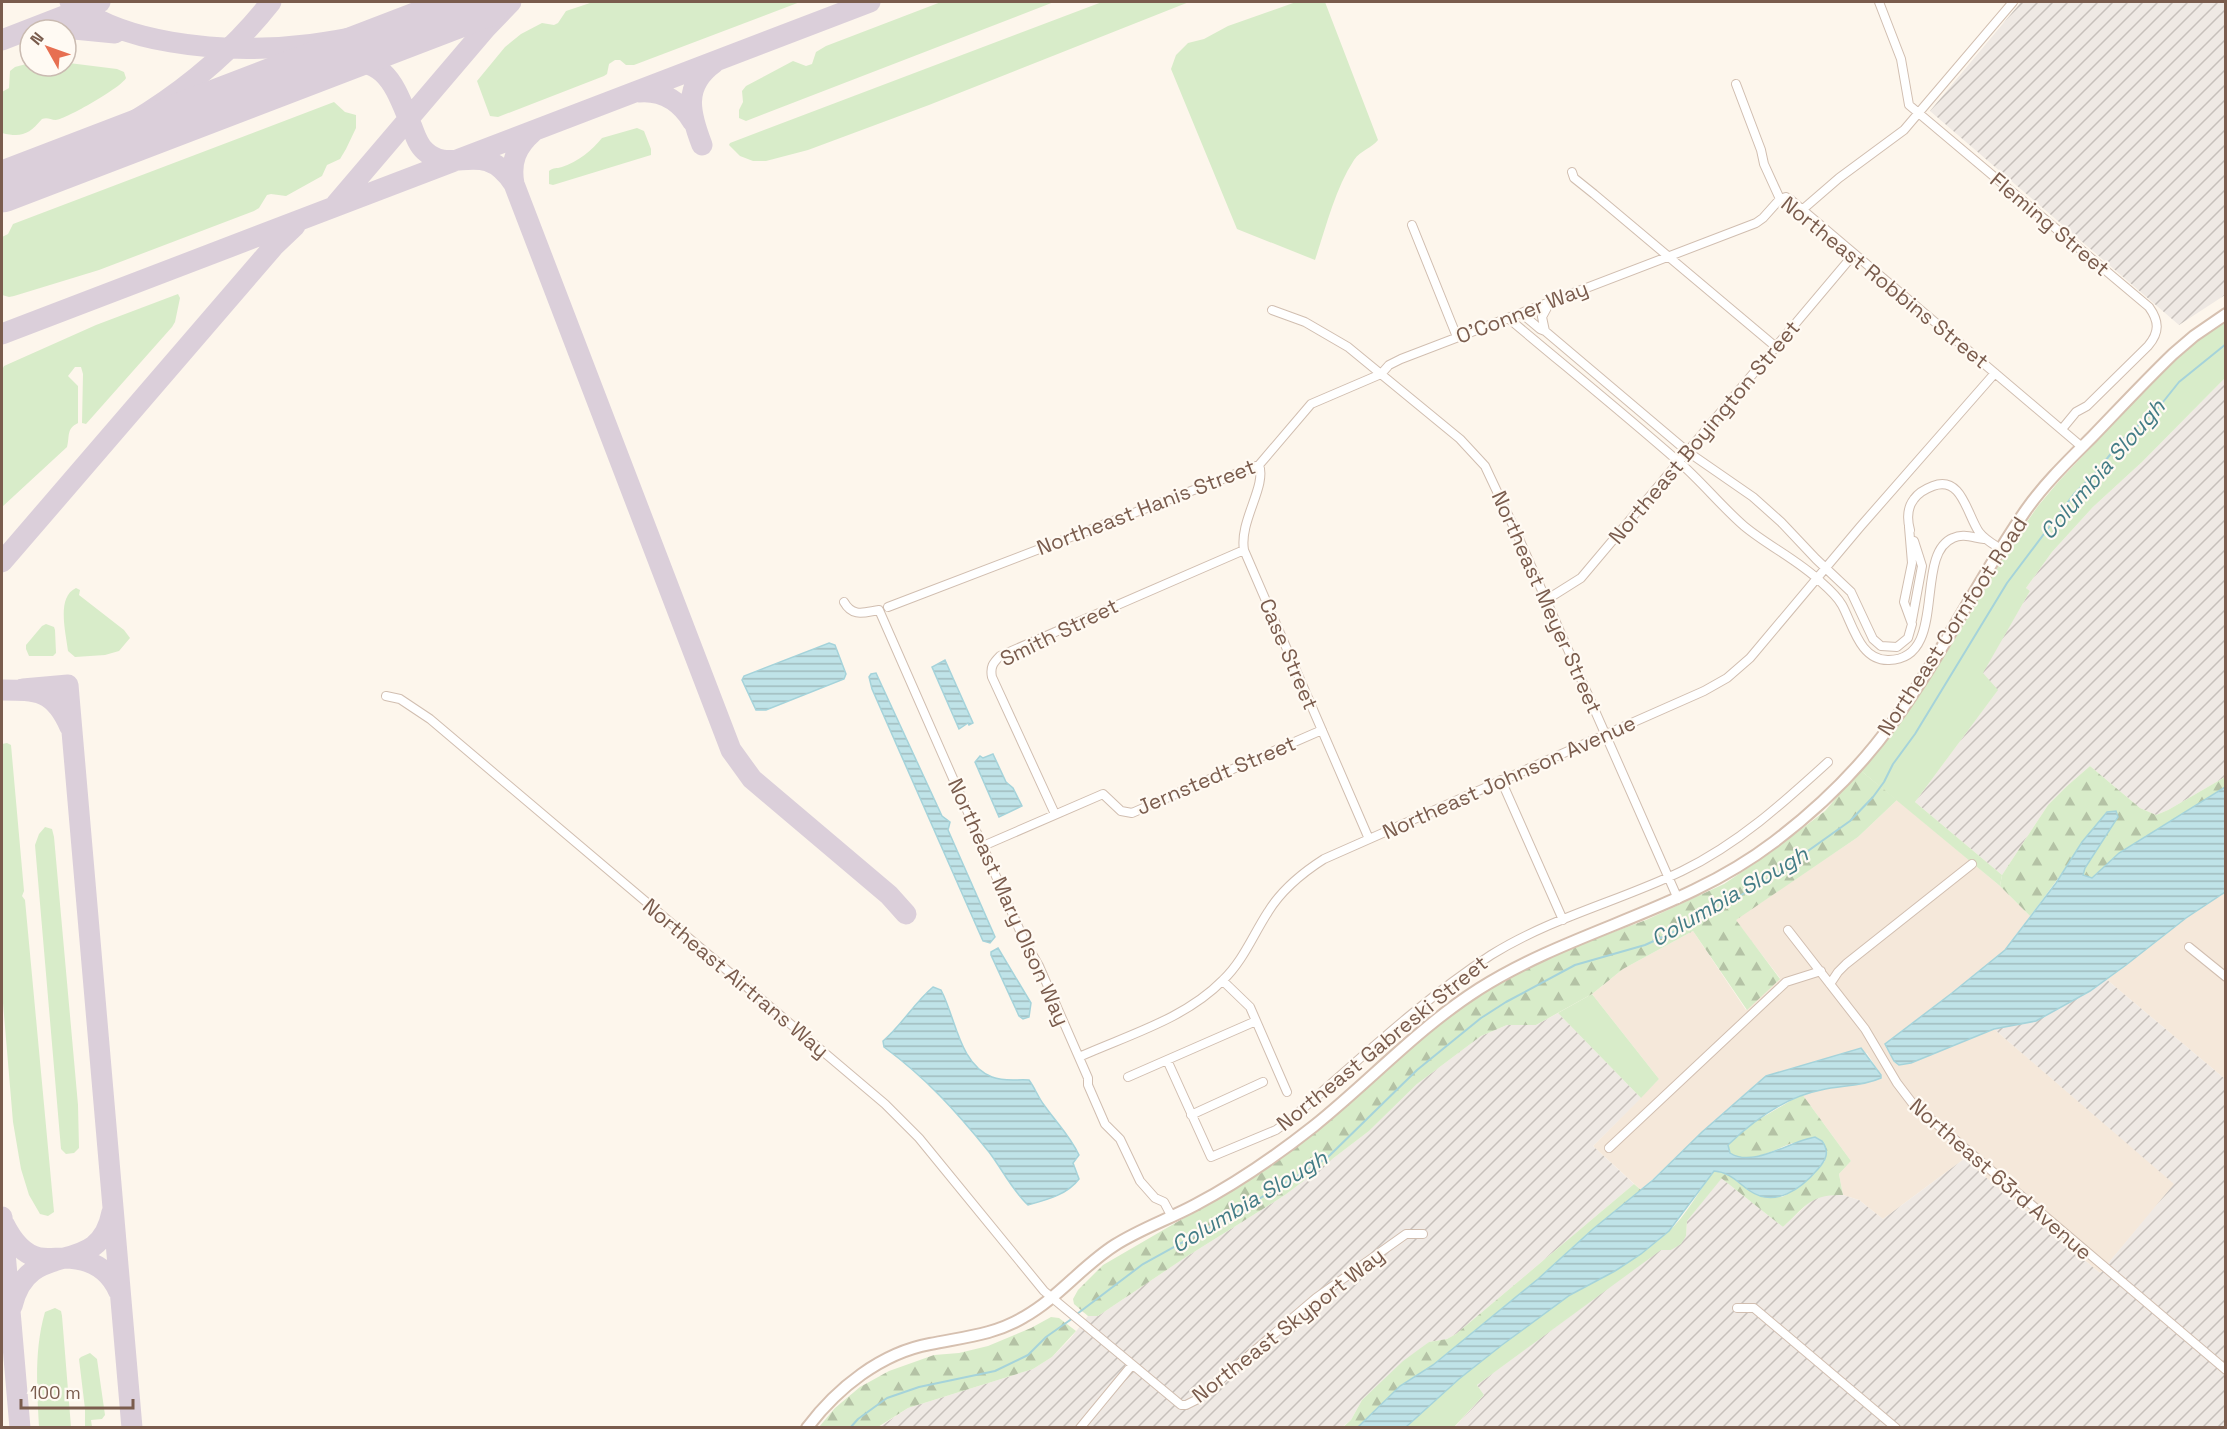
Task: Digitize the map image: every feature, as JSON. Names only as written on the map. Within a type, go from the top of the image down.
[{"type":"street","name":"Fleming Street","points":[[1879,2],[1901,59],[1907,100],[1919,114],[2149,307],[2155,315],[2157,330],[2155,338],[2087,406],[2076,412],[2062,429]]},
{"type":"street","points":[[1802,210],[1839,178],[1904,130],[2013,2]]},
{"type":"street","name":"Northeast Robbins Street","points":[[1736,84],[1769,178],[1780,199],[1786,197],[1802,210],[2082,447]]},
{"type":"street","points":[[1572,172],[1574,178],[1776,347]]},
{"type":"street","name":"O'Conner Way","points":[[1381,374],[1389,365],[1401,359],[1756,223],[1780,199]]},
{"type":"street","points":[[1412,225],[1457,337]]},
{"type":"street","name":"Northeast Boyington Street","points":[[1546,600],[1581,578],[1854,254]]},
{"type":"street","points":[[1545,330],[1542,321],[1543,313],[1551,301]]},
{"type":"street","name":"Northeast Meyer Street","points":[[1272,310],[1305,322],[1331,336],[1460,439],[1485,466],[1678,899]]},
{"type":"street","points":[[1521,313],[1540,329],[1545,330],[1688,452],[1762,505],[1851,592],[1869,632],[1881,646],[1897,647],[1904,643],[1912,624],[1922,566],[1909,527],[1908,513],[1912,501],[1919,493],[1938,484],[1953,488],[1961,494],[1974,526],[1984,539],[2001,549]]},
{"type":"street","name":"Northeast Cornfoot Road","points":[[807,1428],[841,1390],[880,1363],[920,1346],[996,1331],[1031,1313],[1111,1247],[1232,1184],[1302,1135],[1420,1032],[1477,990],[1514,968],[1555,948],[1678,899],[1720,878],[1761,852],[1808,815],[1851,773],[1884,735],[2001,549],[2041,491],[2179,348],[2226,314]]},
{"type":"street","points":[[1508,318],[1680,462],[1744,526],[1818,579],[1842,605],[1864,648],[1872,655],[1890,660],[1910,653],[1918,645],[1939,550],[1953,538],[1963,536],[1984,539]]},
{"type":"street","name":"Northeast Johnson Avenue","points":[[1079,1057],[1197,1003],[1223,981],[1244,953],[1269,909],[1292,882],[1324,859],[1704,691],[1728,678],[1750,658],[1995,373]]},
{"type":"street","name":"Northeast Hanis Street","points":[[888,607],[1259,465],[1311,404],[1381,374]]},
{"type":"street","name":"Case Street","points":[[1259,465],[1261,477],[1245,526],[1242,540],[1244,550],[1369,838]]},
{"type":"street","name":"Smith Street","points":[[1055,814],[992,677],[990,670],[993,663],[1000,656],[1244,550]]},
{"type":"street","name":"Northeast Mary Olson Way","points":[[844,602],[856,613],[879,610],[1079,1057],[1105,1124],[1120,1139],[1140,1181],[1155,1198],[1164,1202],[1172,1217]]},
{"type":"street","name":"Northeast Airtrans Way","points":[[386,696],[400,699],[429,719],[885,1104],[919,1138],[1036,1283],[1066,1311],[1178,1403],[1186,1405]]},
{"type":"street","name":"Jernstedt Street","points":[[983,846],[1103,794],[1121,811],[1132,813],[1322,730]]},
{"type":"street","name":"Northeast Gabreski Street","points":[[1191,1115],[1210,1157],[1276,1130],[1436,995],[1491,955],[1563,920],[1686,869],[1750,830],[1828,762]]},
{"type":"street","points":[[1502,780],[1563,920]]},
{"type":"street","points":[[1830,984],[1846,964],[1972,864]]},
{"type":"street","name":"Northeast 63rd Avenue","points":[[1788,930],[1865,1029],[1912,1104],[2226,1370]]},
{"type":"street","points":[[2189,947],[2226,977]]},
{"type":"street","points":[[1609,1148],[1786,982],[1821,971]]},
{"type":"street","points":[[1223,981],[1246,1002],[1287,1092]]},
{"type":"street","points":[[1128,1077],[1256,1021]]},
{"type":"street","points":[[1167,1060],[1191,1115],[1263,1082]]},
{"type":"street","name":"Northeast Skyport Way","points":[[1186,1405],[1198,1399],[1316,1298],[1406,1234],[1423,1234]]},
{"type":"street","points":[[1737,1308],[1754,1308],[1896,1428]]},
{"type":"street","points":[[1080,1428],[1132,1365]]},
{"type":"shaded area","points":[[2021,2],[2225,2],[2225,295],[2179,325],[1930,111]]},
{"type":"shaded area","points":[[2225,378],[2225,777],[2156,815],[2140,808],[2090,766],[2048,805],[2002,875],[1915,802],[1997,691],[1982,673],[2030,591],[2026,588],[2052,552],[2093,507],[2142,462]]},
{"type":"shaded area","points":[[1897,800],[2000,886],[2030,916],[2005,950],[1886,1048],[1892,1055],[1911,1063],[1994,1029],[2175,1184],[2100,1273],[1964,1159],[1883,1219],[1859,1200],[1843,1195],[1839,1174],[1851,1161],[1802,1094],[1881,1075],[1867,1053],[1729,1108],[1641,1190],[1593,1146],[1659,1079],[1592,994],[1623,969],[1693,931],[1746,1010],[1780,978],[1735,920],[1858,837]]},
{"type":"shaded area","points":[[2225,892],[2225,1079],[2106,979],[2186,918]]},
{"type":"shaded area","points":[[2106,979],[2225,1079],[2226,1426],[1454,1428],[1484,1395],[1477,1385],[1661,1249],[1671,1250],[1686,1236],[1687,1221],[1721,1178],[1783,1227],[1814,1198],[1826,1194],[1843,1195],[1859,1200],[1883,1219],[1964,1159],[2100,1273],[2174,1184],[1994,1029],[2036,1021]]},
{"type":"shaded area","points":[[1558,1013],[1641,1098],[1593,1146],[1634,1184],[1456,1334],[1447,1339],[1429,1342],[1362,1400],[1351,1420],[1342,1427],[878,1428],[908,1408],[1033,1369],[1052,1357],[1088,1316],[1098,1316],[1285,1195],[1369,1131],[1417,1084],[1481,1036],[1507,1025],[1536,1025]]},
{"type":"green space","points":[[593,2],[800,2],[634,65],[626,65],[620,60],[615,60],[609,64],[607,74],[604,76],[498,117],[490,116],[477,81],[505,47],[521,34],[542,23],[554,25],[566,11]]},
{"type":"green space","points":[[941,2],[1054,2],[746,121],[739,118],[739,110],[743,102],[742,91],[746,86],[793,61],[806,66],[812,64],[816,52],[826,46]]},
{"type":"green space","points":[[1102,2],[1189,2],[929,105],[808,150],[766,161],[753,161],[740,156],[729,145],[730,143]]},
{"type":"green space","points":[[1296,2],[1325,2],[1378,140],[1354,160],[1347,171],[1315,260],[1237,229],[1171,69],[1176,55],[1188,43],[1204,39],[1228,26]]},
{"type":"green space","points":[[78,64],[117,69],[124,72],[126,78],[105,95],[81,109],[56,120],[42,119],[29,131],[15,135],[2,133],[2,92],[9,88],[10,71],[18,66],[18,78],[78,78]]},
{"type":"green space","points":[[334,102],[345,112],[356,115],[356,128],[340,159],[327,165],[322,176],[286,196],[267,195],[259,208],[254,211],[99,270],[14,296],[2,295],[2,237],[8,234],[13,224]]},
{"type":"green space","points":[[637,128],[644,131],[651,155],[553,185],[549,184],[549,171],[579,159],[602,138]]},
{"type":"green space","points":[[178,294],[180,298],[172,327],[86,424],[82,423],[83,374],[81,367],[75,367],[68,376],[78,386],[78,423],[70,430],[67,447],[2,507],[2,370],[4,366],[96,325]]},
{"type":"green space","points":[[2225,322],[2225,378],[2142,462],[2093,507],[2052,552],[2026,588],[2030,591],[1983,673],[1998,690],[1915,802],[2002,875],[2000,886],[1860,770],[1909,709],[2038,506],[2161,373],[2195,341]]},
{"type":"green space","points":[[76,588],[80,590],[79,595],[124,630],[130,638],[119,651],[105,655],[75,657],[68,651],[64,607],[66,599]]},
{"type":"green space","points":[[46,624],[54,627],[56,653],[53,656],[29,656],[26,645]]},
{"type":"green space","points":[[2,744],[11,745],[24,891],[22,896],[25,900],[54,1212],[48,1216],[40,1214],[29,1195],[21,1169],[13,1122],[2,991]]},
{"type":"green space","points":[[2090,766],[2140,808],[2156,815],[2225,777],[2225,787],[2119,853],[2092,878],[2083,875],[2085,868],[2118,817],[2107,812],[2030,916],[2000,886],[2002,875],[2048,805]]},
{"type":"green space","points":[[1860,770],[1897,800],[1858,837],[1736,920],[1780,979],[1747,1010],[1693,931],[1623,969],[1592,994],[1536,1025],[1507,1025],[1481,1036],[1417,1084],[1369,1131],[1285,1195],[1098,1316],[1088,1316],[1074,1304],[1073,1299],[1078,1290],[1103,1265],[1258,1175],[1344,1109],[1406,1052],[1456,1011],[1508,978],[1578,945],[1646,920],[1724,884],[1770,853],[1825,811]]},
{"type":"green space","points":[[45,827],[52,829],[54,837],[78,1105],[79,1148],[74,1153],[66,1154],[61,1149],[35,845],[39,834]]},
{"type":"green space","points":[[1592,994],[1659,1079],[1641,1098],[1558,1013]]},
{"type":"green space","points":[[1802,1094],[1851,1161],[1839,1174],[1843,1195],[1815,1199],[1783,1227],[1721,1178],[1726,1173],[1735,1179],[1782,1197],[1800,1186],[1815,1172],[1825,1161],[1792,1143],[1753,1157],[1736,1156],[1729,1153],[1728,1145],[1746,1127]]},
{"type":"green space","points":[[1714,1171],[1726,1173],[1687,1221],[1686,1236],[1681,1244],[1671,1250],[1661,1250],[1477,1385],[1484,1395],[1454,1427],[1406,1428],[1484,1358],[1526,1326],[1581,1288],[1632,1259],[1668,1232],[1681,1218]]},
{"type":"green space","points":[[1634,1184],[1641,1190],[1593,1229],[1538,1279],[1433,1365],[1400,1386],[1358,1427],[1342,1428],[1351,1420],[1362,1400],[1403,1361],[1429,1342],[1447,1339],[1456,1334]]},
{"type":"green space","points":[[55,1308],[61,1311],[62,1316],[71,1427],[39,1427],[37,1370],[39,1341],[45,1312]]},
{"type":"green space","points":[[1051,1317],[1059,1318],[1076,1331],[1052,1357],[1033,1369],[908,1408],[878,1427],[819,1427],[835,1408],[860,1387],[889,1371],[934,1355],[959,1353],[988,1346]]},
{"type":"green space","points":[[90,1353],[97,1359],[105,1415],[102,1419],[91,1420],[92,1427],[85,1427],[79,1359]]},
{"type":"water","points":[[829,643],[835,645],[846,674],[844,679],[766,710],[756,710],[742,680],[744,676]]},
{"type":"water","points":[[945,660],[973,723],[969,725],[968,723],[959,729],[932,667]]},
{"type":"water","points":[[876,673],[942,816],[950,822],[948,830],[995,937],[990,943],[983,941],[872,689],[869,677]]},
{"type":"water","points":[[993,754],[1006,782],[1013,788],[1022,806],[999,817],[975,762],[980,756],[983,758]]},
{"type":"water","points":[[2225,787],[2225,892],[2186,918],[2090,991],[2036,1021],[1994,1029],[1911,1063],[1899,1065],[1894,1061],[1885,1044],[2005,950],[2056,883],[2082,842],[2107,812],[2116,811],[2118,817],[2085,868],[2083,875],[2092,878],[2119,853]]},
{"type":"water","points":[[998,948],[1031,1003],[1029,1017],[1023,1019],[1019,1016],[991,955],[991,952]]},
{"type":"water","points":[[933,987],[941,990],[965,1051],[981,1071],[997,1079],[1029,1080],[1079,1155],[1073,1163],[1079,1179],[1074,1185],[1056,1196],[1028,1205],[989,1152],[952,1109],[927,1083],[884,1047],[883,1041]]},
{"type":"water","points":[[1861,1048],[1881,1078],[1866,1083],[1808,1093],[1795,1098],[1759,1118],[1728,1145],[1730,1153],[1748,1158],[1815,1137],[1822,1141],[1826,1149],[1826,1156],[1821,1166],[1804,1183],[1787,1194],[1769,1198],[1750,1191],[1725,1173],[1714,1171],[1669,1231],[1641,1254],[1570,1295],[1502,1345],[1459,1379],[1406,1427],[1358,1427],[1400,1386],[1433,1365],[1538,1279],[1593,1229],[1653,1180],[1702,1132],[1766,1076]]},
{"type":"waterway","name":"Columbia Slough","points":[[1077,1314],[1143,1264],[1237,1212],[1327,1158],[1417,1070],[1481,1018],[1506,1002],[1575,965],[1645,945],[1680,929],[1777,873],[1850,821],[1884,782],[1893,764],[1915,734],[2007,583],[2074,494],[2097,471],[2122,440],[2159,407],[2179,382],[2226,344]]},
{"type":"waterway","name":"Columbia Slough","points":[[850,1428],[858,1419],[887,1398],[919,1387],[995,1371],[1028,1355],[1046,1337],[1073,1318]]},
{"type":"taxiway","points":[[70,2],[93,17],[118,28],[171,42],[207,47],[277,48],[311,44],[379,33],[448,16]]},
{"type":"taxiway","points":[[2,40],[100,2]]},
{"type":"taxiway","points":[[2,189],[78,152],[148,112],[213,64],[243,35],[271,2]]},
{"type":"taxiway","points":[[336,204],[486,28],[511,2]]},
{"type":"taxiway","points":[[2,334],[870,2]]},
{"type":"taxiway","points":[[78,29],[115,33]]},
{"type":"taxiway","points":[[332,60],[365,63],[377,68],[386,76],[399,98],[420,146],[435,158],[479,159],[491,162],[502,170],[514,184]]},
{"type":"taxiway","points":[[702,145],[692,111],[693,91],[697,81],[714,63]]},
{"type":"taxiway","points":[[639,92],[663,95],[677,103],[693,122]]},
{"type":"taxiway","points":[[533,132],[518,149],[513,169],[514,184],[731,750],[752,779],[889,895],[906,914]]},
{"type":"taxiway","points":[[2,562],[274,246],[295,226]]},
{"type":"taxiway","points":[[23,689],[68,685],[132,1428]]},
{"type":"taxiway","points":[[2,690],[35,692],[51,699],[58,706],[70,727]]},
{"type":"taxiway","points":[[12,1306],[21,1284],[33,1271],[48,1263],[79,1254],[93,1246],[105,1233],[112,1212]]},
{"type":"taxiway","points":[[2,1217],[20,1428]]},
{"type":"taxiway","points":[[4,1224],[14,1240],[28,1253],[40,1258],[73,1258],[90,1262],[110,1277],[119,1292]]},
{"type":"runway","points":[[2,187],[485,2]]}]
